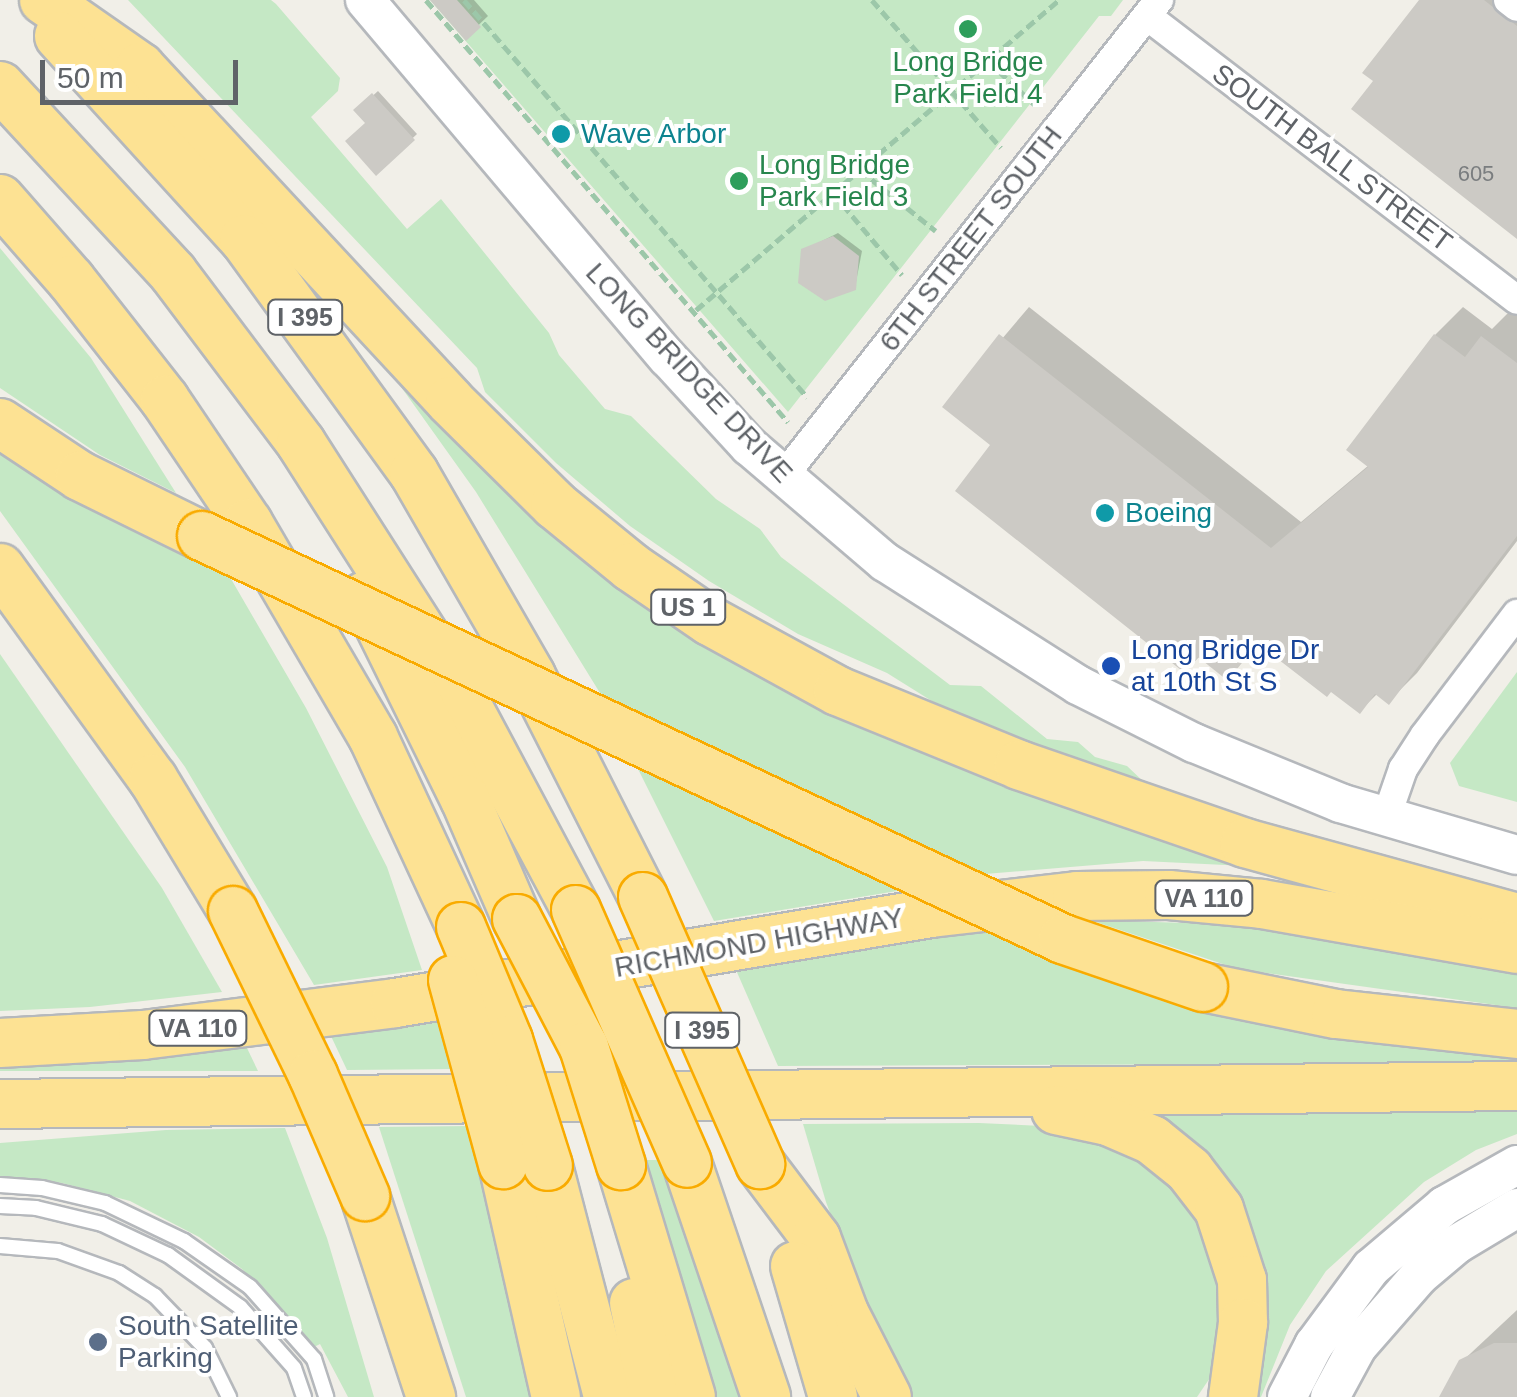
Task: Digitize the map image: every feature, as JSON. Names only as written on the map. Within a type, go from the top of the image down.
[{"type":"highway","name":"I 395","points":[[24,0],[207,195],[289,296],[423,489],[531,676],[643,897],[760,1164],[834,1397]]},
{"type":"highway","name":"US 1","points":[[44,0],[140,67],[471,424],[555,505],[630,567],[710,621],[838,691],[1019,765],[1244,843],[1517,918]]},
{"type":"highway","points":[[0,86],[161,259],[302,443],[456,685],[576,910],[687,1163],[766,1397]]},
{"type":"highway","points":[[0,116],[165,298],[296,478],[398,658],[516,918],[584,1048],[654,1397]]},
{"type":"highway","points":[[0,200],[72,280],[165,400],[248,524],[336,668],[382,802],[449,931],[470,1032],[526,1165],[608,1397]]},
{"type":"highway","points":[[0,423],[80,476],[1063,939],[1203,987],[1354,1016],[1517,1034]]},
{"type":"highway","points":[[0,568],[153,779],[233,911],[290,1024],[365,1196],[431,1397]]},
{"type":"highway","name":"RICHMOND HIGHWAY","points":[[0,1043],[132,1036],[394,1003],[931,913],[1076,896],[1170,895],[1262,904],[1517,949]]},
{"type":"highway","points":[[0,1104],[1517,1086]]},
{"type":"highway","points":[[959,1094],[1108,1121],[1130,1128],[1172,1153],[1219,1209],[1238,1257],[1244,1302],[1230,1387]]},
{"type":"highway","points":[[0,1122],[171,1103]]},
{"type":"highway","points":[[760,1164],[816,1238],[844,1312],[887,1397]]},
{"type":"highway","points":[[526,1165],[556,1397]]},
{"type":"highway","points":[[610,1166],[691,1397]]},
{"type":"highway","points":[[365,1196],[387,1346],[400,1397]]},
{"type":"street","name":"LONG BRIDGE DRIVE","points":[[364,0],[668,358],[782,478],[885,562],[1078,685],[1254,770],[1386,818],[1517,855]]},
{"type":"street","points":[[1508,0],[1517,6]]},
{"type":"street","name":"6TH STREET SOUTH","points":[[782,478],[1153,8]]},
{"type":"street","name":"SOUTH BALL STREET","points":[[1153,8],[1517,300]]},
{"type":"street","points":[[1386,818],[1403,769],[1517,614]]},
{"type":"street","points":[[1517,1165],[1444,1206],[1405,1235],[1340,1305],[1295,1381],[1333,1390],[1357,1347],[1419,1276],[1457,1244],[1517,1208]]},
{"type":"lane","points":[[0,1185],[42,1188],[105,1203],[184,1240],[250,1287],[314,1358],[326,1397]]},
{"type":"lane","points":[[0,1206],[36,1208],[102,1224],[168,1256],[240,1307],[294,1368],[304,1397]]},
{"type":"lane","points":[[0,1246],[58,1251],[119,1273],[143,1288],[206,1348],[230,1397]]},
{"type":"path","points":[[426,0],[696,310],[788,422]]},
{"type":"path","points":[[464,0],[808,397]]},
{"type":"path","points":[[872,0],[1001,148]]},
{"type":"path","points":[[696,310],[1059,0]]},
{"type":"path","points":[[988,61],[1035,105]]},
{"type":"path","points":[[860,170],[936,231]]},
{"type":"path","points":[[833,193],[902,275]]},
{"type":"green space","points":[[128,0],[271,0],[340,78],[338,91],[311,117],[407,229],[441,199],[549,333],[559,355],[605,409],[631,416],[716,499],[760,529],[781,557],[950,685],[981,686],[1047,739],[1078,742],[1095,757],[1127,766],[1146,784],[959,718],[887,673],[798,634],[709,581],[630,526],[556,463],[485,392],[477,368]]},
{"type":"green space","points":[[430,0],[1123,0],[1111,16],[1099,16],[788,412]]},
{"type":"green space","points":[[0,248],[91,358],[176,493],[100,455],[0,388]]},
{"type":"green space","points":[[384,363],[557,527],[1246,866],[1143,861],[985,874],[600,693],[476,492]]},
{"type":"green space","points":[[0,454],[114,521],[227,572],[306,708],[387,867],[422,970],[314,985],[185,767],[0,511]]},
{"type":"green space","points":[[0,654],[162,888],[222,992],[90,1007],[0,1011]]},
{"type":"green space","points":[[1517,672],[1517,802],[1459,786],[1450,763]]},
{"type":"green space","points":[[638,769],[903,890],[714,921]]},
{"type":"green space","points":[[1090,920],[1251,925],[1517,972],[1517,1008],[1238,969]]},
{"type":"green space","points":[[979,929],[1063,965],[1170,1001],[1517,1050],[1517,1063],[778,1066],[736,970]]},
{"type":"green space","points":[[440,1018],[454,1069],[347,1070],[330,1034]]},
{"type":"green space","points":[[246,1046],[258,1071],[0,1071],[0,1062]]},
{"type":"green space","points":[[1517,1104],[1517,1134],[1476,1150],[1424,1182],[1326,1271],[1290,1325],[1261,1397],[1249,1397],[1258,1315],[1153,1116]]},
{"type":"green space","points":[[979,1123],[1063,1127],[1122,1143],[1174,1179],[1225,1263],[1216,1369],[1197,1397],[910,1397],[888,1366],[826,1202],[803,1124]]},
{"type":"green space","points":[[469,1126],[531,1397],[466,1397],[379,1127]]},
{"type":"green space","points":[[285,1128],[327,1238],[374,1397],[348,1397],[320,1344],[310,1349],[242,1269],[199,1237],[130,1201],[62,1183],[0,1176],[0,1143],[166,1130]]},
{"type":"green space","points":[[644,1160],[668,1160],[743,1397],[715,1397]]},
{"type":"building","points":[[430,0],[457,0],[481,27],[466,41]]},
{"type":"building","points":[[1419,0],[1484,0],[1517,26],[1517,239],[1351,109],[1373,81],[1362,73]]},
{"type":"building","points":[[372,93],[415,140],[376,176],[345,141],[365,123],[353,110]]},
{"type":"building","points":[[833,236],[859,256],[856,290],[825,301],[798,283],[801,249]]},
{"type":"building","name":"Boeing","points":[[999,334],[1271,548],[1368,467],[1346,450],[1434,334],[1465,357],[1481,336],[1517,363],[1517,536],[1389,705],[1375,694],[1360,714],[1331,692],[1327,697],[1257,643],[1228,681],[1198,657],[1186,674],[955,491],[990,445],[942,407]]},
{"type":"building","points":[[1494,1343],[1517,1343],[1517,1397],[1439,1397],[1459,1360]]},
{"type":"place","name":"Long Bridge Park Field 4","points":[[968,29]]},
{"type":"place","name":"Wave Arbor","points":[[561,134]]},
{"type":"place","name":"Long Bridge Park Field 3","points":[[739,181]]},
{"type":"place","name":"Boeing","points":[[1105,513]]},
{"type":"place","name":"Long Bridge Dr at 10th St S","points":[[1111,666]]},
{"type":"place","name":"South Satellite Parking","points":[[98,1342]]}]
